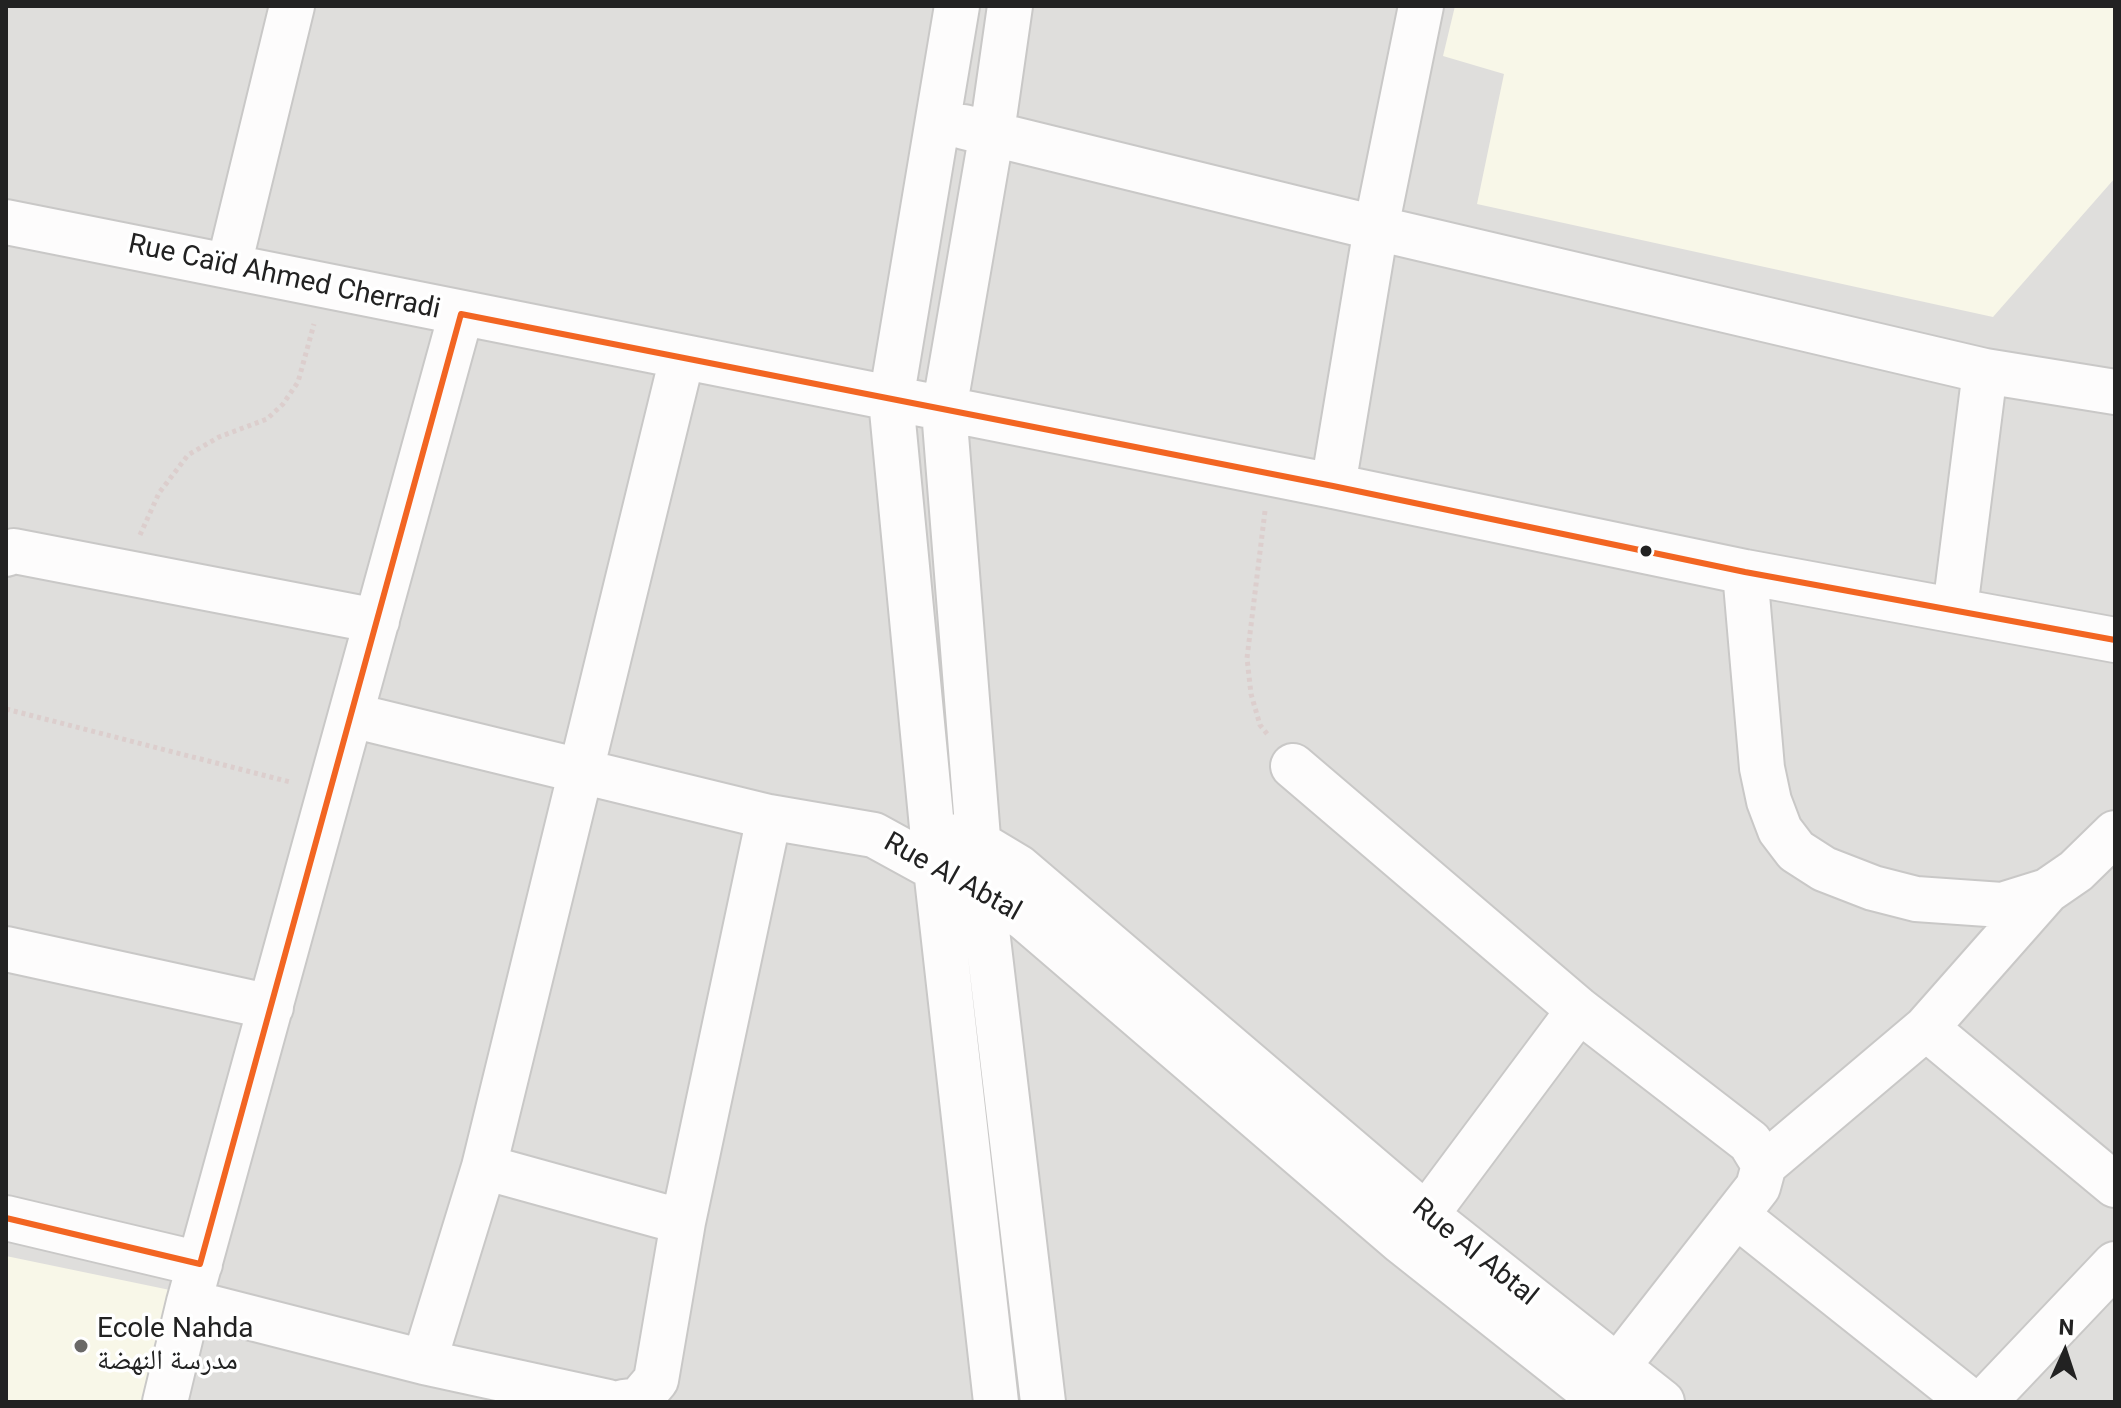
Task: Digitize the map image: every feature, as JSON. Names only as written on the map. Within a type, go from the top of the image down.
[{"type":"street","points":[[229,265],[292,6]]},
{"type":"street","points":[[957,6],[891,400],[934,848],[996,1402]]},
{"type":"street","points":[[1010,6],[992,132],[944,410],[982,888],[1043,1402]]},
{"type":"street","points":[[1333,486],[1376,228],[1421,6]]},
{"type":"street","points":[[938,122],[992,132],[1376,228],[1985,371],[2115,392]]},
{"type":"street","name":"Rue Caïd Ahmed Cherradi","points":[[6,222],[1333,486],[1745,572],[2115,640]]},
{"type":"street","points":[[165,1402],[461,314]]},
{"type":"street","points":[[424,1362],[484,1167],[682,358]]},
{"type":"street","points":[[1955,609],[1985,371]]},
{"type":"street","points":[[9,548],[377,621]]},
{"type":"street","points":[[1745,572],[1764,779],[1780,830],[1796,851],[1824,869],[1873,888],[1916,899],[2002,905],[2047,891]]},
{"type":"street","name":"Rue Al Abtal","points":[[351,715],[769,817],[934,848],[978,843],[1018,867],[1414,1229]]},
{"type":"street","points":[[1293,766],[1579,1010],[1750,1142],[1764,1165]]},
{"type":"street","points":[[623,1402],[639,1400],[656,1380],[683,1222],[769,817]]},
{"type":"street","points":[[1606,1388],[1758,1187],[1764,1165],[1926,1028],[2047,891],[2076,871],[2115,833]]},
{"type":"street","name":"Rue Al Abtal","points":[[934,848],[1414,1229],[1606,1388],[1662,1402]]},
{"type":"street","points":[[6,949],[271,1007]]},
{"type":"street","points":[[1414,1229],[1579,1010]]},
{"type":"street","points":[[1926,1028],[2115,1185]]},
{"type":"street","points":[[484,1167],[683,1222]]},
{"type":"street","points":[[1736,1215],[1971,1402]]},
{"type":"street","points":[[6,1218],[424,1362],[608,1402]]},
{"type":"street","points":[[1984,1402],[2115,1264]]},
{"type":"path","points":[[122,572],[159,493],[188,455],[219,437],[267,419],[283,404],[298,382],[325,286]]},
{"type":"path","points":[[1269,474],[1247,658],[1251,694],[1260,725],[1293,766]]},
{"type":"path","points":[[6,709],[330,792]]},
{"type":"shaded area","points":[[6,6],[2115,6],[2115,1402],[6,1402]]},
{"type":"shaded area","points":[[1455,6],[2115,6],[2115,178],[1993,317],[1477,204],[1504,74],[1443,56]]},
{"type":"shaded area","name":"Ecole Nahda مدرسة النهضة","points":[[6,1256],[170,1290],[142,1402],[6,1402]]},
{"type":"transit line","points":[[6,1218],[200,1264],[461,314],[1333,486],[1745,572],[2115,640]]},
{"type":"place","name":"Ecole Nahda مدرسة النهضة","points":[[81,1346]]}]
